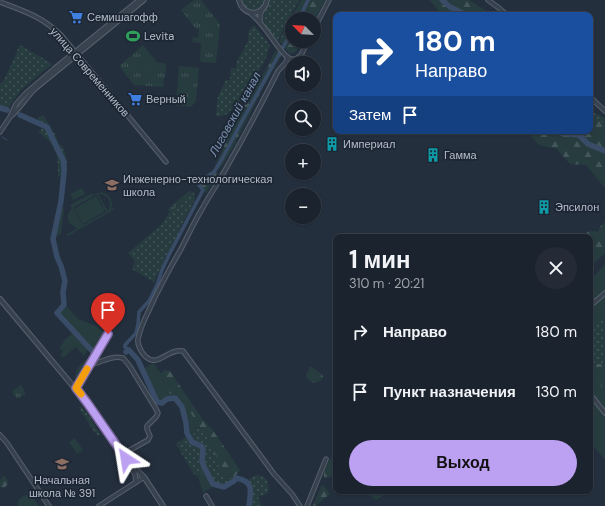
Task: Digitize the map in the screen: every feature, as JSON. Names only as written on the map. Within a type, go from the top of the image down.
[{"type":"street","points":[[0,132],[10,117],[15,114],[36,88],[139,0]]},
{"type":"street","points":[[77,53],[144,0]]},
{"type":"street","points":[[239,0],[242,7],[260,22],[286,56]]},
{"type":"street","points":[[260,22],[260,15],[267,0]]},
{"type":"street","points":[[321,15],[329,0]]},
{"type":"street","points":[[488,0],[504,12]]},
{"type":"street","name":"улица Современников","points":[[0,2],[45,21],[61,35],[166,162]]},
{"type":"street","points":[[248,12],[254,13],[262,10]]},
{"type":"street","points":[[285,63],[278,71],[244,137],[187,235],[147,314],[140,330],[138,342],[145,356],[153,360],[160,359],[176,350],[184,351],[274,474],[292,494],[300,506]]},
{"type":"street","points":[[593,100],[605,111]]},
{"type":"street","points":[[593,303],[605,293]]},
{"type":"street","points":[[0,299],[76,388],[122,454],[144,477],[163,506]]},
{"type":"street","points":[[76,388],[108,334]]},
{"type":"street","points":[[89,365],[113,357],[122,358],[129,365],[158,412],[157,416],[147,426],[150,436],[148,440],[122,454]]},
{"type":"street","points":[[593,398],[605,413]]},
{"type":"street","points":[[0,435],[7,443],[49,506]]},
{"type":"street","points":[[126,459],[135,474],[136,482]]},
{"type":"street","points":[[307,506],[326,459]]},
{"type":"street","points":[[99,506],[104,505],[144,477]]},
{"type":"street","points":[[206,496],[212,506]]},
{"type":"green space","points":[[194,0],[201,0],[220,24],[215,63],[201,62],[201,43],[192,42],[193,37],[198,38],[199,29],[196,29],[181,10]]},
{"type":"green space","points":[[241,0],[265,0],[260,8],[253,11],[247,8]]},
{"type":"green space","points":[[270,0],[299,0],[293,12],[285,12],[285,27],[277,42],[265,26],[263,18]]},
{"type":"green space","points":[[301,0],[325,0],[319,12],[295,12]]},
{"type":"green space","points":[[429,0],[469,0],[487,12],[439,12]]},
{"type":"green space","points":[[254,25],[270,45],[266,58],[245,96],[227,114],[218,117],[216,116],[218,96],[226,80],[230,80],[231,68],[236,68],[237,61],[248,41],[249,30]]},
{"type":"green space","points":[[285,30],[285,48],[299,48],[294,53],[289,53],[279,41]]},
{"type":"green space","points":[[20,45],[52,64],[22,89],[8,108],[0,105],[0,84],[3,82]]},
{"type":"green space","points":[[143,45],[157,62],[165,63],[166,65],[163,87],[134,85],[119,66]]},
{"type":"green space","points":[[275,51],[278,51],[281,55],[280,58],[260,93],[234,146],[219,169],[215,165],[221,155],[228,136],[270,63]]},
{"type":"green space","points":[[147,59],[156,70],[149,76],[140,65]]},
{"type":"green space","points":[[179,66],[199,68],[196,101],[191,107],[176,105]]},
{"type":"green space","points":[[593,113],[598,114],[605,119],[605,124],[598,120],[594,119]]},
{"type":"green space","points":[[43,115],[55,134],[59,144],[63,147],[67,160],[66,173],[58,177],[58,162],[52,144],[38,132],[42,129],[38,120],[39,117]]},
{"type":"green space","points":[[593,119],[605,124],[605,188],[586,165],[570,164],[557,149],[539,145],[529,134],[593,134]]},
{"type":"green space","points":[[213,170],[218,173],[206,193],[200,187],[199,182]]},
{"type":"green space","points":[[82,188],[85,194],[73,200],[70,194]]},
{"type":"green space","points":[[189,191],[191,192],[174,209],[170,211],[168,210],[171,206]]},
{"type":"green space","points":[[102,192],[107,195],[112,201],[111,209],[115,209],[68,236],[67,234],[78,228],[72,225],[68,220],[68,214],[72,208],[70,205],[92,193],[93,195]],"holes":[[[98,194],[102,194],[109,199],[110,205],[108,211]],[[97,195],[106,212],[83,225],[73,208]]]},
{"type":"green space","points":[[194,192],[195,199],[154,282],[132,269],[135,261],[128,253],[162,224],[170,211],[190,193]]},
{"type":"green space","points":[[96,196],[105,211],[83,224],[74,209]]},
{"type":"green space","points":[[60,208],[64,208],[61,234],[54,237]]},
{"type":"green space","points":[[605,222],[605,253],[593,264],[593,234],[584,234],[590,231],[598,232],[600,227]]},
{"type":"green space","points":[[605,264],[605,318],[593,325],[593,278]]},
{"type":"green space","points":[[65,304],[78,319],[96,326],[104,332],[94,350],[58,313]]},
{"type":"green space","points":[[605,316],[605,364],[594,364],[593,362],[593,318]]},
{"type":"green space","points":[[74,332],[89,347],[84,356],[76,347],[63,358],[60,355],[63,352],[59,347],[64,342],[63,341]]},
{"type":"green space","points":[[89,358],[90,359],[76,380],[75,376],[77,370]]},
{"type":"green space","points":[[153,363],[161,373],[168,393],[178,396],[194,418],[196,427],[198,428],[191,437],[189,422],[184,407],[177,398],[172,396],[160,400],[157,399],[143,369]]},
{"type":"green space","points":[[593,364],[605,397],[605,460],[593,446]]},
{"type":"green space","points":[[596,364],[605,364],[605,402],[593,375],[593,366]]},
{"type":"green space","points":[[310,367],[322,374],[323,378],[321,380],[318,382],[311,382],[307,378],[306,375]]},
{"type":"green space","points":[[164,370],[170,371],[203,420],[212,429],[240,470],[238,474],[229,477],[221,472],[216,457],[209,446],[205,431],[202,427],[196,427],[178,396],[168,393],[166,390],[161,374]]},
{"type":"green space","points":[[21,385],[26,394],[17,399],[12,391]]},
{"type":"green space","points":[[79,407],[81,407],[89,416],[100,434],[98,436],[81,412]]},
{"type":"green space","points":[[202,427],[207,433],[208,444],[228,478],[233,477],[234,479],[230,482],[215,484],[207,471],[204,463],[204,447],[192,440],[191,437],[198,428]]},
{"type":"green space","points":[[186,435],[191,442],[199,445],[202,450],[202,464],[205,472],[198,477],[193,473],[176,444],[186,437]]},
{"type":"green space","points":[[75,438],[83,450],[77,454],[69,442]]},
{"type":"green space","points":[[333,456],[333,476],[324,478],[324,472]]},
{"type":"green space","points":[[205,472],[214,486],[203,493],[198,477]]},
{"type":"green space","points":[[256,475],[266,479],[269,489],[266,494],[258,497],[262,506],[250,506],[252,489],[249,479]]},
{"type":"green space","points":[[2,476],[7,479],[8,484],[4,488],[0,487]]},
{"type":"green space","points":[[83,476],[88,483],[81,487],[76,481]]},
{"type":"green space","points":[[323,485],[330,494],[313,506],[321,486]]},
{"type":"green space","points":[[29,492],[39,506],[18,506],[19,499],[28,495],[27,493]]},
{"type":"green space","points":[[368,494],[385,494],[376,500]]},
{"type":"waterway","name":"Лиговский канал","points":[[302,12],[308,0]]},
{"type":"waterway","points":[[442,0],[450,7],[460,12]]},
{"type":"waterway","name":"Лиговский канал","points":[[129,350],[125,347],[125,345],[136,333],[139,312],[149,301],[169,255],[203,190],[199,185],[202,180],[214,172],[222,159],[285,44]]},
{"type":"waterway","points":[[0,108],[7,110]]},
{"type":"waterway","points":[[20,115],[47,127],[63,160],[64,172],[61,201],[53,239],[65,281],[63,292],[64,305],[57,313],[93,352]]},
{"type":"waterway","points":[[570,134],[579,135],[588,144],[605,151]]},
{"type":"waterway","points":[[2,137],[7,140]]},
{"type":"waterway","points":[[126,352],[129,350],[138,360],[157,402],[162,403],[167,399],[175,398],[182,407],[187,433],[192,442],[201,446],[203,449],[202,461],[213,484],[224,487],[236,478],[242,479],[249,484],[251,491],[249,506]]},
{"type":"slow traffic","points":[[81,394],[76,388],[87,369]]},
{"type":"place","name":"Семишагофф","points":[[76,17]]},
{"type":"place","name":"Levita","points":[[133,36]]},
{"type":"place","name":"Верный","points":[[135,99]]},
{"type":"place","name":"Империал","points":[[332,144]]},
{"type":"place","name":"Гамма","points":[[433,155]]},
{"type":"place","name":"Инженерно-технологическая школа","points":[[112,185]]},
{"type":"place","name":"Эпсилон","points":[[544,207]]},
{"type":"place","name":"Начальная школа № 391","points":[[62,464]]},
{"type":"route","points":[[108,334],[76,388],[126,459]]}]
